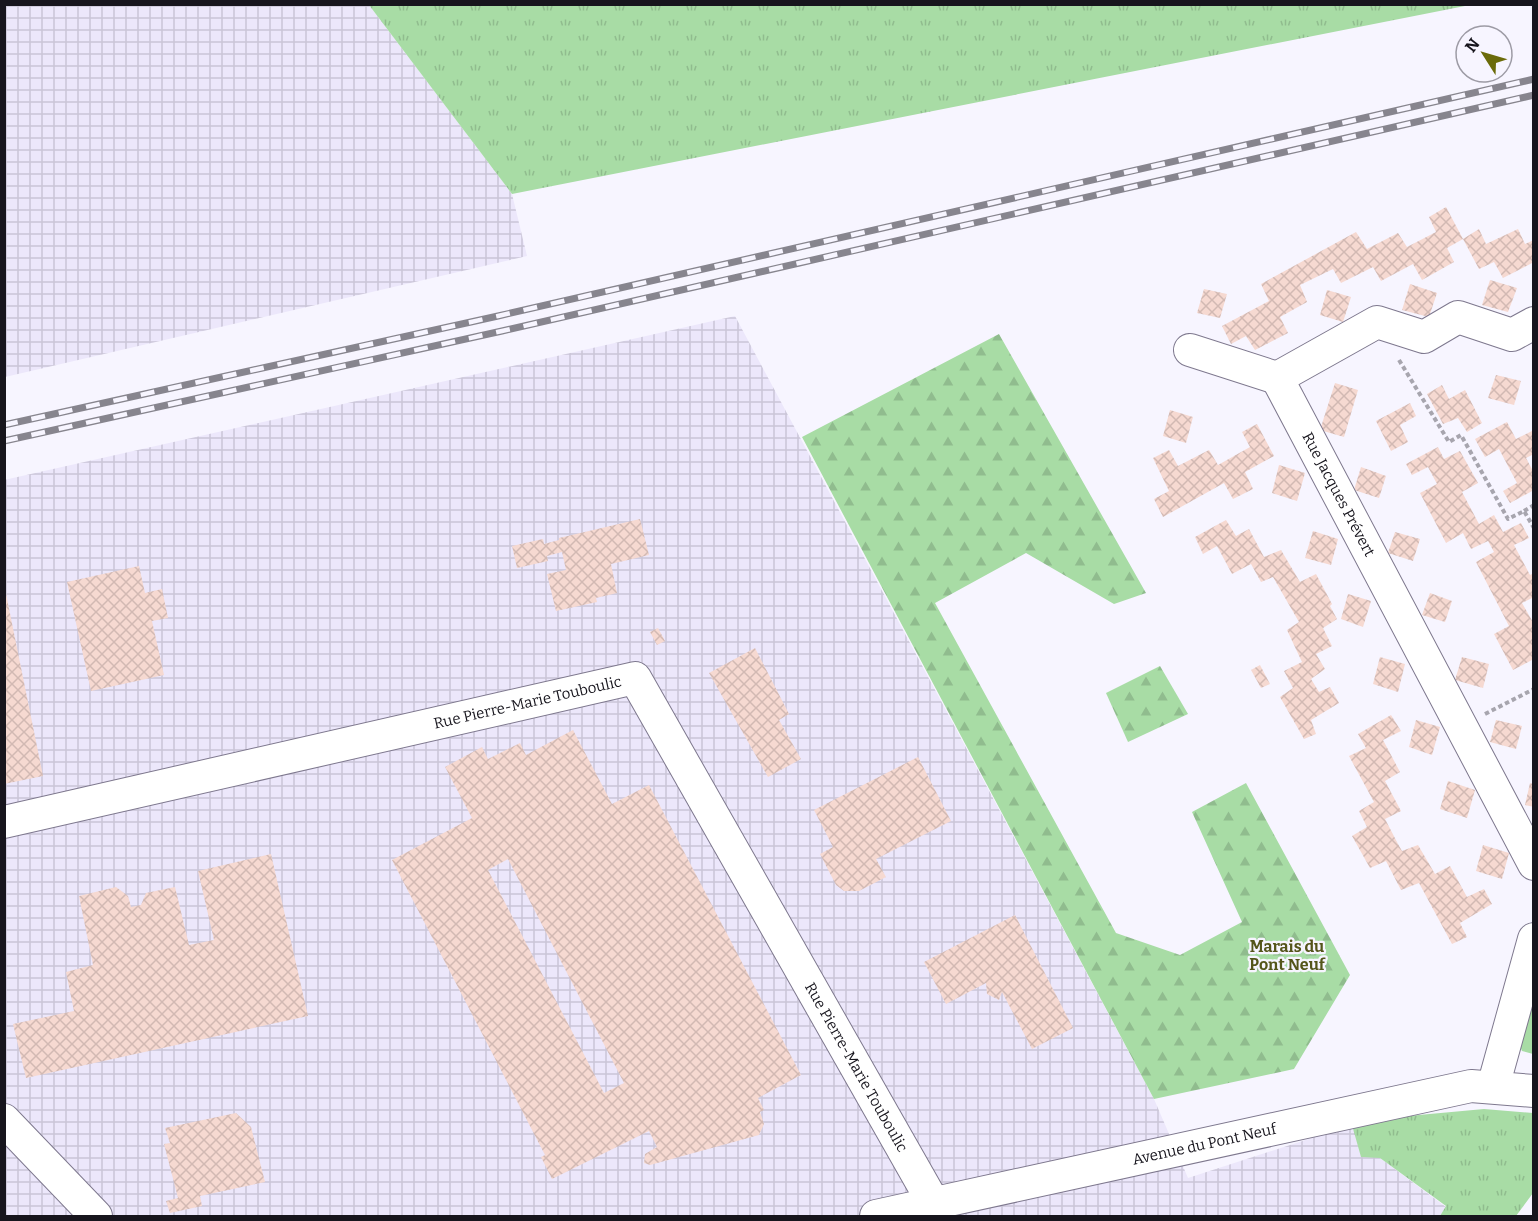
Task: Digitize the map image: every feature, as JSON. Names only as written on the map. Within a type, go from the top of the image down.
[{"type":"street","points":[[1190,350],[1277,378],[1377,322],[1424,337],[1458,317],[1512,335],[1533,322]]},
{"type":"street","name":"Rue Jacques Prévert","points":[[1277,378],[1533,864]]},
{"type":"street","name":"Rue Pierre-Marie Touboulic","points":[[4,822],[635,678],[936,1210]]},
{"type":"street","points":[[1493,1087],[1533,939]]},
{"type":"street","name":"Avenue du Pont Neuf","points":[[876,1216],[936,1210],[1471,1086],[1533,1091]]},
{"type":"street","points":[[4,1119],[96,1216]]},
{"type":"path","points":[[1377,322],[1449,442],[1461,435],[1508,519],[1533,505]]},
{"type":"path","points":[[1524,511],[1533,528]]},
{"type":"path","points":[[1461,727],[1533,689]]},
{"type":"shaded area","points":[[4,5],[369,5],[512,194],[527,256],[5,377]]},
{"type":"shaded area","points":[[735,316],[1154,1099],[1188,1178],[1352,1125],[1380,1158],[1446,1207],[1440,1216],[5,1216],[4,480]]},
{"type":"green space","points":[[369,5],[1470,5],[512,194]]},
{"type":"green space","points":[[999,334],[1146,593],[1114,604],[1026,553],[935,603],[1116,933],[1180,955],[1242,922],[1192,812],[1246,783],[1350,975],[1294,1069],[1154,1099],[802,437]]},
{"type":"green space","points":[[1160,666],[1188,714],[1128,742],[1106,693]]},
{"type":"green space","points":[[1533,978],[1533,1054],[1522,1051],[1519,1044]]},
{"type":"green space","points":[[1484,1109],[1533,1113],[1533,1193],[1516,1216],[1440,1216],[1446,1206],[1380,1158],[1361,1157],[1352,1125],[1408,1116]]},
{"type":"building","points":[[1446,207],[1463,239],[1447,248],[1454,262],[1422,280],[1413,264],[1381,281],[1373,267],[1341,283],[1333,269],[1300,285],[1307,302],[1280,317],[1288,333],[1255,350],[1246,336],[1231,344],[1222,326],[1269,301],[1261,284],[1356,232],[1367,249],[1398,233],[1407,247],[1436,232],[1429,217]]},
{"type":"building","points":[[1479,229],[1486,244],[1518,229],[1525,244],[1534,240],[1534,262],[1503,278],[1494,262],[1479,269],[1463,239]]},
{"type":"building","points":[[1490,280],[1517,288],[1508,312],[1482,305]]},
{"type":"building","points":[[1410,284],[1437,293],[1429,317],[1402,310]]},
{"type":"building","points":[[1204,289],[1227,294],[1220,318],[1197,313]]},
{"type":"building","points":[[1327,290],[1351,297],[1343,322],[1320,315]]},
{"type":"building","points":[[1496,375],[1521,381],[1514,405],[1488,398]]},
{"type":"building","points":[[1335,383],[1358,390],[1344,437],[1320,430]]},
{"type":"building","points":[[1442,385],[1449,399],[1465,390],[1482,423],[1467,432],[1458,418],[1443,424],[1427,394]]},
{"type":"building","points":[[1410,403],[1416,416],[1400,425],[1408,442],[1391,451],[1376,421]]},
{"type":"building","points":[[1170,410],[1193,417],[1186,443],[1163,436]]},
{"type":"building","points":[[1507,422],[1516,439],[1534,430],[1534,454],[1526,458],[1534,473],[1534,490],[1510,503],[1503,491],[1517,483],[1499,449],[1485,457],[1475,439]]},
{"type":"building","points":[[1257,424],[1274,456],[1245,472],[1253,489],[1233,499],[1224,483],[1163,517],[1154,499],[1169,491],[1153,458],[1169,450],[1178,466],[1209,450],[1218,465],[1250,447],[1242,432]]},
{"type":"building","points":[[1438,447],[1444,459],[1460,451],[1478,483],[1462,492],[1479,524],[1494,515],[1503,532],[1521,523],[1529,538],[1514,545],[1530,575],[1534,573],[1534,597],[1522,603],[1534,624],[1534,663],[1532,660],[1513,670],[1494,634],[1509,626],[1476,562],[1494,552],[1488,541],[1471,549],[1463,533],[1446,543],[1420,493],[1437,484],[1428,467],[1412,475],[1406,464]]},
{"type":"building","points":[[1279,465],[1305,473],[1297,501],[1272,493]]},
{"type":"building","points":[[1361,467],[1386,476],[1379,498],[1354,490]]},
{"type":"building","points":[[640,519],[649,555],[611,564],[617,593],[596,598],[597,602],[556,611],[547,574],[566,570],[562,552],[547,556],[548,561],[517,568],[512,546],[543,539],[544,544],[559,540],[559,538]]},
{"type":"building","points":[[1226,520],[1236,536],[1249,529],[1264,557],[1281,550],[1300,582],[1316,574],[1332,604],[1330,606],[1337,619],[1323,628],[1332,646],[1316,654],[1325,669],[1311,679],[1319,692],[1330,687],[1339,703],[1311,720],[1316,734],[1304,739],[1280,697],[1293,688],[1284,671],[1302,662],[1287,630],[1299,622],[1273,577],[1261,582],[1251,564],[1232,574],[1217,546],[1203,554],[1195,537]]},
{"type":"building","points":[[1313,531],[1338,539],[1331,565],[1305,558]]},
{"type":"building","points":[[1395,532],[1420,539],[1413,561],[1388,553]]},
{"type":"building","points":[[139,566],[145,593],[162,589],[168,618],[152,621],[164,675],[91,691],[67,582]]},
{"type":"building","points":[[4,584],[43,776],[4,784]]},
{"type":"building","points":[[1430,593],[1452,601],[1445,622],[1422,615]]},
{"type":"building","points":[[1348,594],[1371,601],[1363,627],[1341,619]]},
{"type":"building","points":[[658,628],[665,641],[657,645],[650,632]]},
{"type":"building","points":[[755,648],[789,714],[779,720],[801,759],[768,777],[709,673]]},
{"type":"building","points":[[1380,657],[1405,664],[1398,692],[1373,684]]},
{"type":"building","points":[[1462,657],[1489,664],[1483,688],[1455,680]]},
{"type":"building","points":[[1260,665],[1270,684],[1261,688],[1251,670]]},
{"type":"building","points":[[1391,715],[1401,731],[1383,740],[1400,772],[1385,781],[1401,811],[1385,819],[1398,844],[1402,851],[1418,845],[1435,874],[1450,866],[1467,897],[1484,889],[1492,904],[1460,923],[1467,937],[1452,944],[1419,883],[1401,890],[1386,861],[1370,868],[1352,836],[1367,827],[1359,811],[1374,802],[1349,756],[1366,748],[1358,734]]},
{"type":"building","points":[[1416,720],[1440,727],[1432,755],[1409,747]]},
{"type":"building","points":[[1496,720],[1522,726],[1516,749],[1490,742]]},
{"type":"building","points":[[573,730],[612,804],[649,785],[801,1075],[758,1098],[764,1110],[760,1112],[764,1124],[759,1135],[650,1165],[644,1163],[645,1154],[657,1147],[649,1131],[552,1179],[541,1157],[545,1155],[392,860],[472,818],[445,767],[482,747],[488,759],[520,743],[526,755]],"holes":[[[508,859],[624,1083],[604,1093],[488,870]]]},
{"type":"building","points":[[918,757],[951,821],[876,859],[886,877],[859,891],[844,891],[836,885],[820,854],[833,847],[814,810]]},
{"type":"building","points":[[1448,781],[1475,790],[1467,818],[1440,809]]},
{"type":"building","points":[[1530,783],[1534,784],[1534,807],[1525,805]]},
{"type":"building","points":[[1483,845],[1509,853],[1502,879],[1476,871]]},
{"type":"building","points":[[271,854],[308,1016],[26,1078],[13,1024],[74,1011],[66,972],[93,965],[79,896],[116,887],[128,896],[131,907],[141,905],[146,893],[175,887],[189,945],[214,940],[198,871]]},
{"type":"building","points":[[1015,915],[1073,1028],[1032,1049],[1002,992],[999,1000],[987,994],[986,983],[946,1004],[924,962]]},
{"type":"building","points":[[236,1113],[251,1127],[265,1182],[200,1196],[202,1206],[170,1213],[166,1201],[178,1198],[164,1144],[170,1143],[165,1128]]},
{"type":"railway","points":[[4,425],[498,316],[1534,79]]},
{"type":"railway","points":[[4,441],[502,331],[1534,95]]},
{"type":"district","name":"Marais du Pont Neuf","points":[[1287,955]]}]
